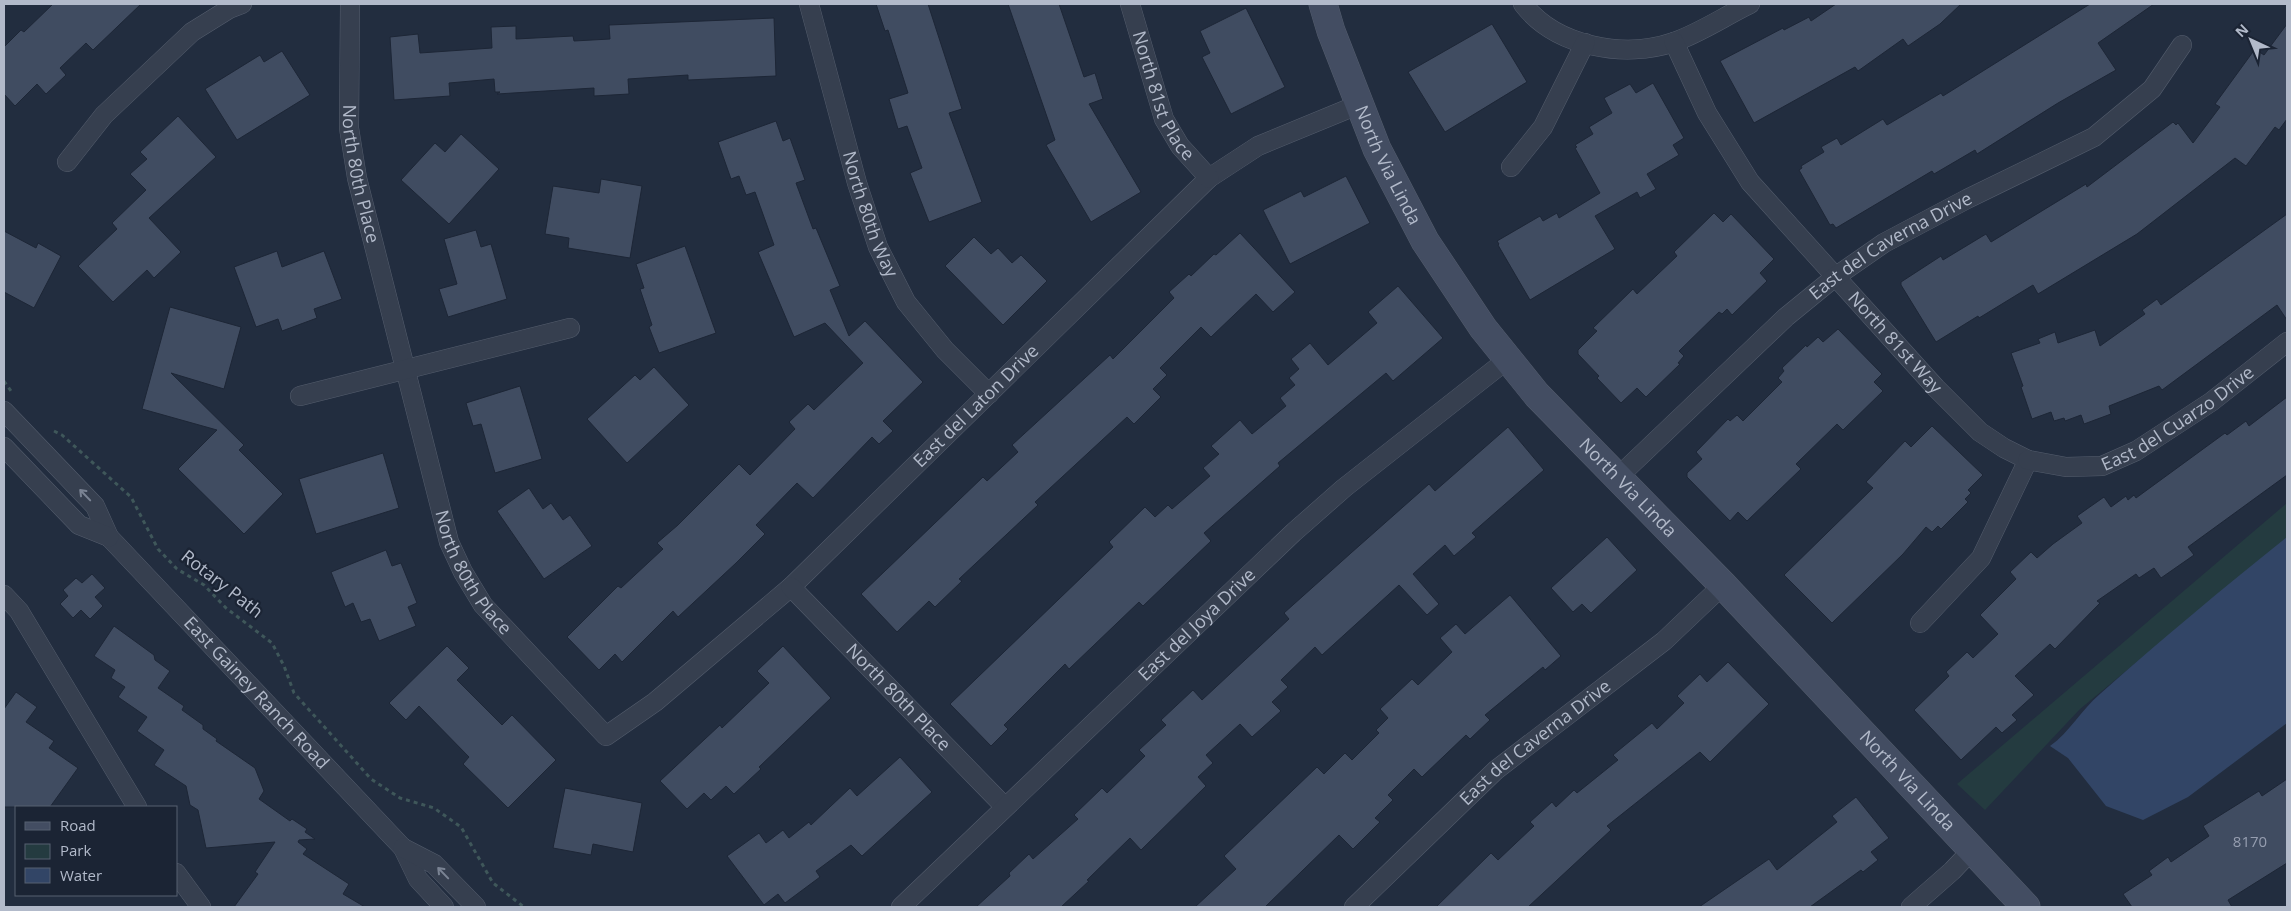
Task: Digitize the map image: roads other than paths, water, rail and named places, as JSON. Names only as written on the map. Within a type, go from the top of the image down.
[{"type":"street","points":[[66,162],[104,115],[192,32],[229,9],[242,4]]},
{"type":"street","name":"North 80th Place","points":[[350,4],[349,128],[357,178],[449,542],[463,572],[484,605],[606,736]]},
{"type":"street","name":"North 80th Way","points":[[809,4],[857,184],[878,247],[906,302],[945,350],[989,394]]},
{"type":"street","name":"North 81st Place","points":[[1130,4],[1164,119],[1180,146],[1210,178]]},
{"type":"street","name":"North Via Linda","points":[[1323,4],[1331,31],[1377,149],[1425,240],[1483,328],[1537,395],[1723,585],[1971,851],[2026,907]]},
{"type":"street","points":[[1523,4],[1553,31],[1585,43],[1627,51],[1674,42],[1750,4]]},
{"type":"street","name":"North 81st Way","points":[[1674,42],[1707,113],[1750,182],[1936,388],[1980,432],[2004,448],[2028,460]]},
{"type":"street","points":[[1511,167],[1543,127],[1585,43]]},
{"type":"street","name":"East del Caverna Drive","points":[[1618,477],[1786,317],[1835,277],[1884,243],[1967,199],[2094,137],[2152,90],[2182,45]]},
{"type":"street","name":"East del Laton Drive","points":[[606,736],[655,702],[791,587],[1210,178],[1258,146],[1360,104]]},
{"type":"street","points":[[300,396],[406,371],[570,328]]},
{"type":"street","name":"East del Cuarzo Drive","points":[[2028,460],[2066,467],[2102,466],[2136,451],[2211,402],[2287,342]]},
{"type":"street","name":"East del Joya Drive","points":[[901,907],[1308,519],[1344,488],[1508,359]]},
{"type":"street","name":"East Gainey Ranch Road","points":[[9,403],[96,506],[109,538],[403,848],[418,880],[444,907]]},
{"type":"street","name":"East Gainey Ranch Road","points":[[4,447],[79,525],[109,538]]},
{"type":"street","points":[[1920,623],[1981,558],[2028,460]]},
{"type":"street","name":"East del Caverna Drive","points":[[1354,907],[1496,770],[1664,641],[1723,585]]},
{"type":"street","name":"North 80th Place","points":[[791,587],[1005,807]]},
{"type":"street","points":[[4,595],[19,611],[136,806]]},
{"type":"street","name":"East Gainey Ranch Road","points":[[403,848],[434,864],[476,907]]},
{"type":"street","points":[[1911,907],[1971,851]]},
{"type":"street","points":[[178,876],[201,907]]},
{"type":"water","points":[[2287,537],[2287,723],[2188,797],[2143,820],[2106,806],[2068,758],[2050,746],[2064,734],[2100,694],[2192,614]]}]
